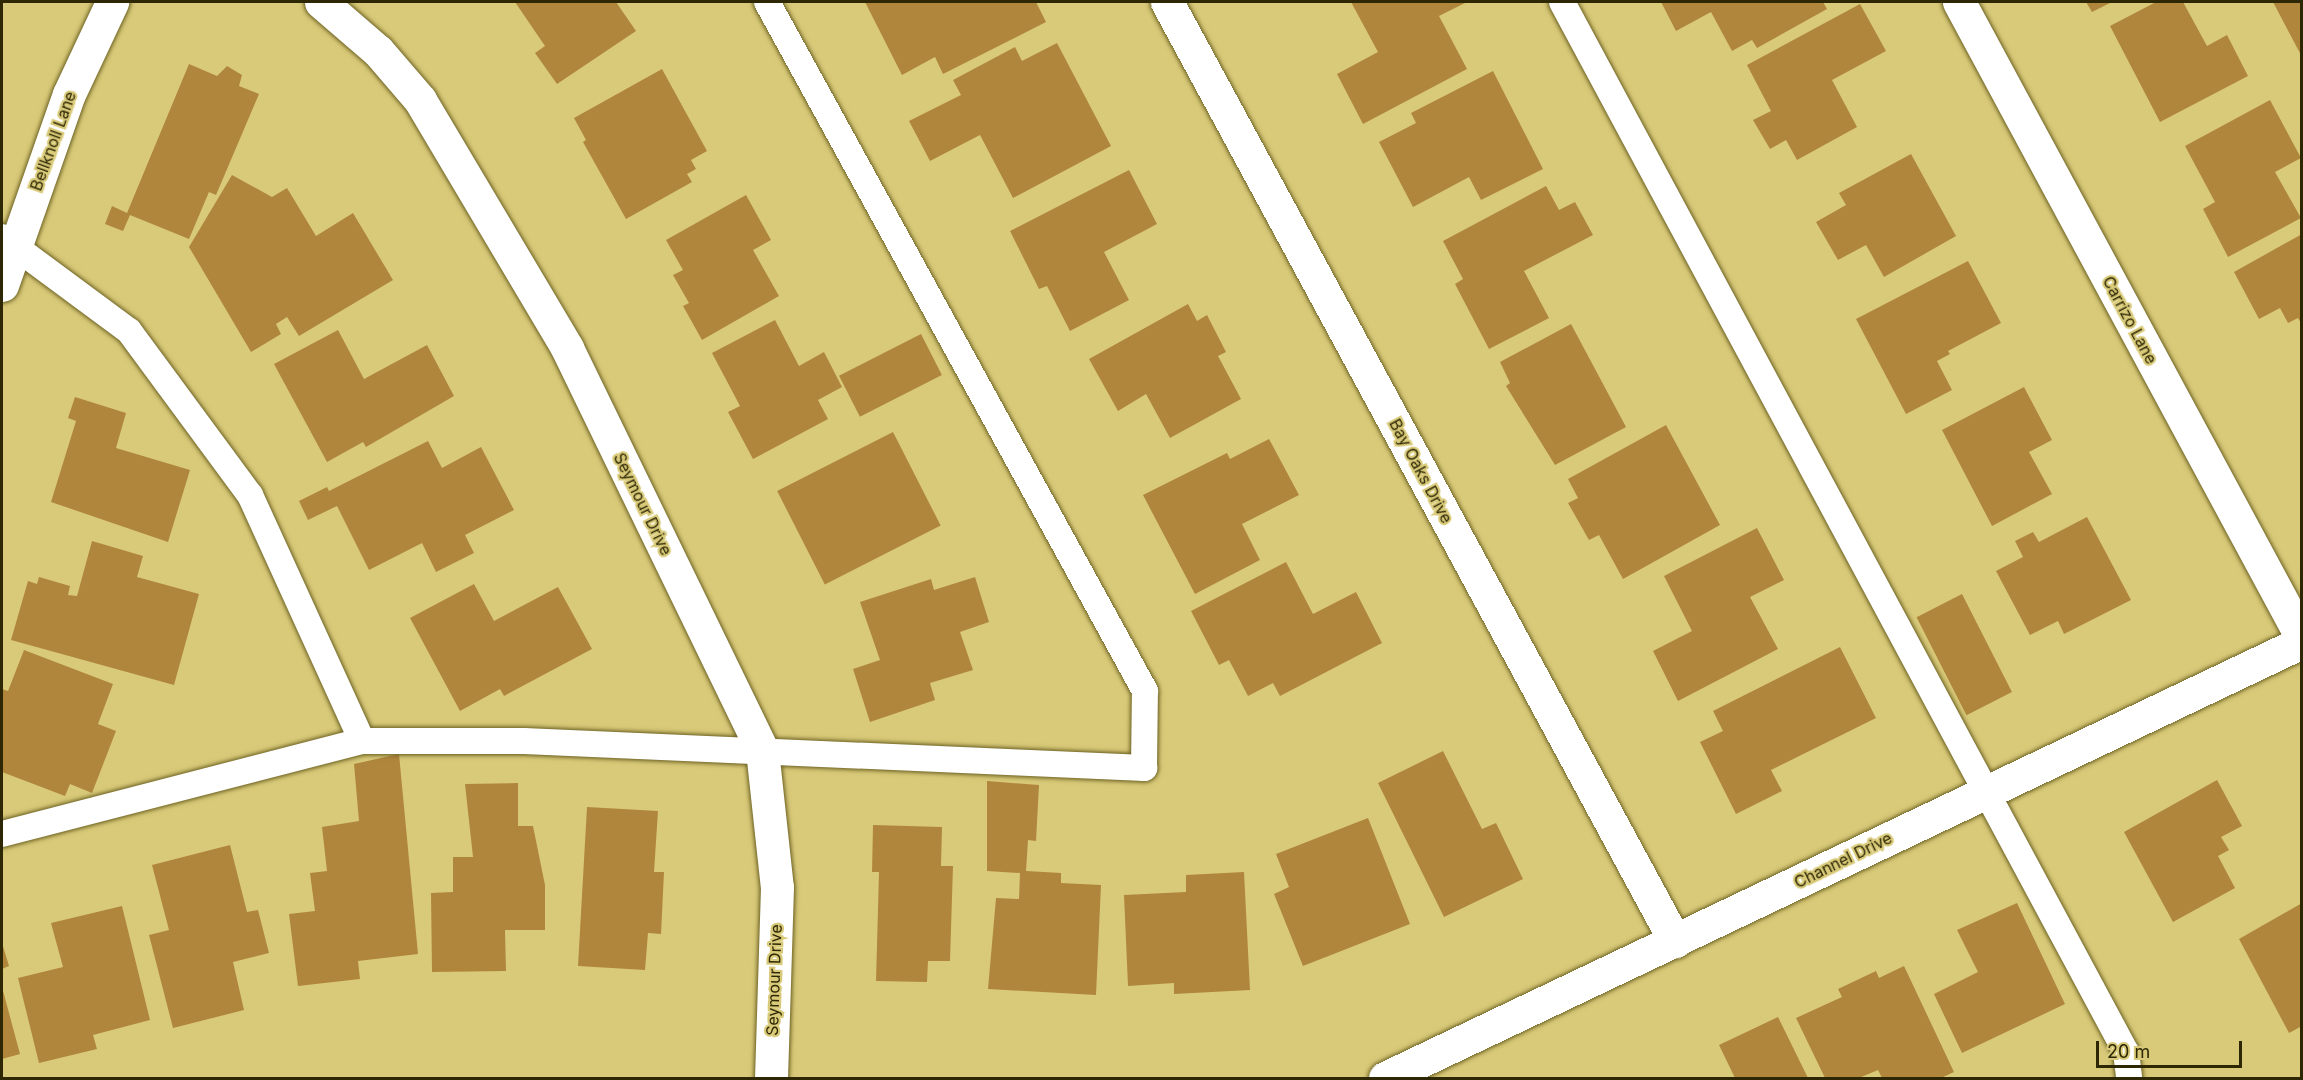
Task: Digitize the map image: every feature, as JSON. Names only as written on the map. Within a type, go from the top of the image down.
[{"type":"street","name":"Bellknoll Lane","points":[[2,285],[8,241],[69,94],[112,2]]},
{"type":"street","name":"Seymour Drive","points":[[321,2],[378,51],[420,100],[567,348],[762,750],[777,887],[771,1078]]},
{"type":"street","name":"Bay Oaks Drive","points":[[1167,2],[1675,941]]},
{"type":"street","name":"Carrizo Lane","points":[[1959,2],[2301,640]]},
{"type":"street","name":"Channel Drive","points":[[1385,1078],[2301,640]]},
{"type":"lane","points":[[2,834],[362,741],[524,741],[1144,768],[1145,691],[767,2]]},
{"type":"lane","points":[[1562,2],[2126,1052],[2130,1078]]},
{"type":"lane","points":[[8,241],[129,331],[250,495],[362,741]]},
{"type":"building","points":[[515,2],[616,2],[636,31],[557,84],[535,53],[545,46]]},
{"type":"building","points":[[865,2],[1036,2],[1046,22],[943,74],[935,57],[902,75]]},
{"type":"building","points":[[1351,2],[1467,2],[1439,16],[1467,69],[1363,124],[1337,74],[1378,52]]},
{"type":"building","points":[[1661,2],[1823,2],[1827,9],[1757,48],[1752,40],[1732,51],[1711,12],[1676,31]]},
{"type":"building","points":[[2086,2],[2112,2],[2092,12]]},
{"type":"building","points":[[2156,2],[2183,2],[2207,46],[2227,35],[2248,76],[2160,122],[2110,26]]},
{"type":"building","points":[[2273,2],[2302,2],[2302,57]]},
{"type":"building","points":[[1860,4],[1886,51],[1832,80],[1857,127],[1797,160],[1786,140],[1770,149],[1753,120],[1771,111],[1747,65]]},
{"type":"building","points":[[1057,43],[1111,146],[1013,198],[980,135],[930,161],[909,121],[961,95],[953,80],[1015,47],[1022,61]]},
{"type":"building","points":[[189,64],[217,76],[227,66],[242,75],[239,86],[259,94],[216,195],[209,192],[189,239],[130,215],[123,231],[105,224],[112,206],[127,213]]},
{"type":"building","points":[[662,69],[707,151],[691,160],[696,169],[687,174],[692,182],[626,219],[583,142],[586,140],[574,118]]},
{"type":"building","points":[[1493,71],[1543,169],[1481,200],[1469,177],[1413,207],[1379,142],[1416,123],[1411,113]]},
{"type":"building","points":[[2270,100],[2301,158],[2275,172],[2301,218],[2228,257],[2203,209],[2215,202],[2185,146]]},
{"type":"building","points":[[1911,154],[1956,236],[1884,277],[1866,245],[1838,260],[1816,222],[1846,205],[1839,193]]},
{"type":"building","points":[[1129,170],[1157,224],[1104,252],[1129,300],[1070,331],[1047,286],[1039,289],[1010,231]]},
{"type":"building","points":[[232,175],[272,197],[287,188],[316,236],[353,213],[393,280],[299,336],[287,317],[276,324],[281,334],[251,352],[189,247]]},
{"type":"building","points":[[1546,186],[1559,210],[1575,202],[1593,235],[1524,271],[1549,318],[1489,349],[1455,284],[1463,279],[1443,241]]},
{"type":"building","points":[[746,195],[771,240],[753,250],[779,296],[702,340],[683,306],[689,303],[673,275],[683,270],[666,240]]},
{"type":"building","points":[[2302,234],[2302,325],[2298,318],[2288,323],[2280,308],[2259,319],[2234,272]]},
{"type":"building","points":[[1968,261],[2001,323],[1948,351],[1950,354],[1937,361],[1952,390],[1906,414],[1856,319]]},
{"type":"building","points":[[1188,304],[1197,321],[1207,315],[1226,352],[1218,356],[1241,399],[1170,438],[1146,394],[1118,411],[1089,359]]},
{"type":"building","points":[[775,320],[799,366],[824,352],[842,387],[818,400],[828,419],[753,459],[728,412],[740,406],[712,353]]},
{"type":"building","points":[[1571,324],[1626,427],[1555,465],[1506,386],[1510,383],[1500,362]]},
{"type":"building","points":[[338,330],[364,379],[427,345],[454,396],[366,447],[363,442],[327,462],[274,364]]},
{"type":"building","points":[[921,334],[942,375],[860,417],[839,376]]},
{"type":"building","points":[[2024,387],[2052,440],[2029,452],[2052,494],[1992,526],[1942,430]]},
{"type":"building","points":[[75,397],[126,413],[116,448],[190,470],[168,542],[51,502],[76,421],[68,418]]},
{"type":"building","points":[[1666,425],[1720,525],[1623,579],[1599,535],[1589,540],[1568,503],[1578,498],[1568,479]]},
{"type":"building","points":[[893,432],[941,526],[825,585],[777,491]]},
{"type":"building","points":[[1269,439],[1299,495],[1242,524],[1260,560],[1195,594],[1143,495],[1227,453],[1230,459]]},
{"type":"building","points":[[428,441],[442,468],[481,447],[514,510],[465,535],[474,553],[436,572],[422,543],[369,570],[337,506],[308,520],[299,501],[327,487],[329,491]]},
{"type":"building","points":[[2087,517],[2131,600],[2064,634],[2058,621],[2030,635],[1996,571],[2023,557],[2015,541],[2033,532],[2039,542]]},
{"type":"building","points":[[1757,528],[1784,580],[1750,597],[1778,649],[1678,701],[1653,651],[1692,631],[1664,576]]},
{"type":"building","points":[[92,541],[143,556],[137,577],[199,594],[174,685],[11,640],[28,581],[37,584],[39,577],[70,586],[68,595],[77,596]]},
{"type":"building","points":[[1286,562],[1313,614],[1356,592],[1382,643],[1280,696],[1273,683],[1248,696],[1229,660],[1219,665],[1191,611]]},
{"type":"building","points":[[975,577],[989,622],[960,632],[973,670],[930,683],[935,700],[870,722],[853,669],[880,660],[860,602],[931,579],[934,590]]},
{"type":"building","points":[[474,584],[494,621],[558,587],[592,649],[504,696],[500,689],[460,711],[410,618]]},
{"type":"building","points":[[1962,594],[2012,692],[1966,715],[1917,617]]},
{"type":"building","points":[[1840,647],[1876,718],[1771,770],[1782,791],[1736,814],[1700,742],[1723,731],[1713,711]]},
{"type":"building","points":[[24,650],[113,684],[98,724],[116,731],[92,793],[70,784],[65,796],[2,772],[2,689],[8,691]]},
{"type":"building","points":[[1443,751],[1482,829],[1496,823],[1523,879],[1444,917],[1378,783]]},
{"type":"building","points":[[399,754],[418,954],[358,961],[360,979],[298,986],[289,914],[315,911],[310,873],[327,871],[322,827],[359,821],[354,764]]},
{"type":"building","points":[[2217,780],[2242,826],[2221,837],[2229,850],[2218,856],[2235,888],[2173,922],[2124,832]]},
{"type":"building","points":[[987,781],[1039,785],[1036,841],[1028,840],[1026,871],[1061,873],[1061,883],[1101,885],[1096,995],[988,989],[996,898],[1019,899],[1020,873],[987,871]]},
{"type":"building","points":[[518,783],[518,826],[533,826],[545,885],[545,930],[505,930],[506,971],[432,972],[431,893],[453,892],[453,857],[473,857],[465,784]]},
{"type":"building","points":[[587,807],[658,811],[654,872],[664,872],[661,934],[648,933],[645,970],[578,966]]},
{"type":"building","points":[[1368,818],[1410,924],[1303,966],[1274,894],[1289,887],[1276,854]]},
{"type":"building","points":[[873,825],[942,827],[941,866],[953,866],[950,961],[928,961],[927,982],[876,981],[879,872],[872,872]]},
{"type":"building","points":[[230,845],[247,912],[258,910],[269,953],[233,962],[244,1010],[173,1028],[149,935],[169,930],[152,865]]},
{"type":"building","points":[[1244,872],[1250,990],[1174,994],[1174,983],[1128,986],[1124,895],[1186,892],[1186,875]]},
{"type":"building","points":[[2017,903],[2065,1004],[1962,1053],[1934,994],[1978,972],[1957,930]]},
{"type":"building","points":[[2302,903],[2302,1026],[2289,1033],[2239,939]]},
{"type":"building","points":[[122,906],[150,1020],[93,1035],[97,1049],[39,1063],[18,978],[63,967],[51,923]]},
{"type":"building","points":[[2,943],[9,966],[2,969]]},
{"type":"building","points":[[1904,966],[1954,1072],[1941,1078],[1882,1078],[1878,1070],[1859,1078],[1825,1078],[1796,1018],[1842,997],[1838,989],[1876,971],[1879,978]]},
{"type":"building","points":[[2,987],[20,1054],[2,1059]]},
{"type":"building","points":[[1778,1017],[1808,1078],[1735,1078],[1719,1045]]}]
